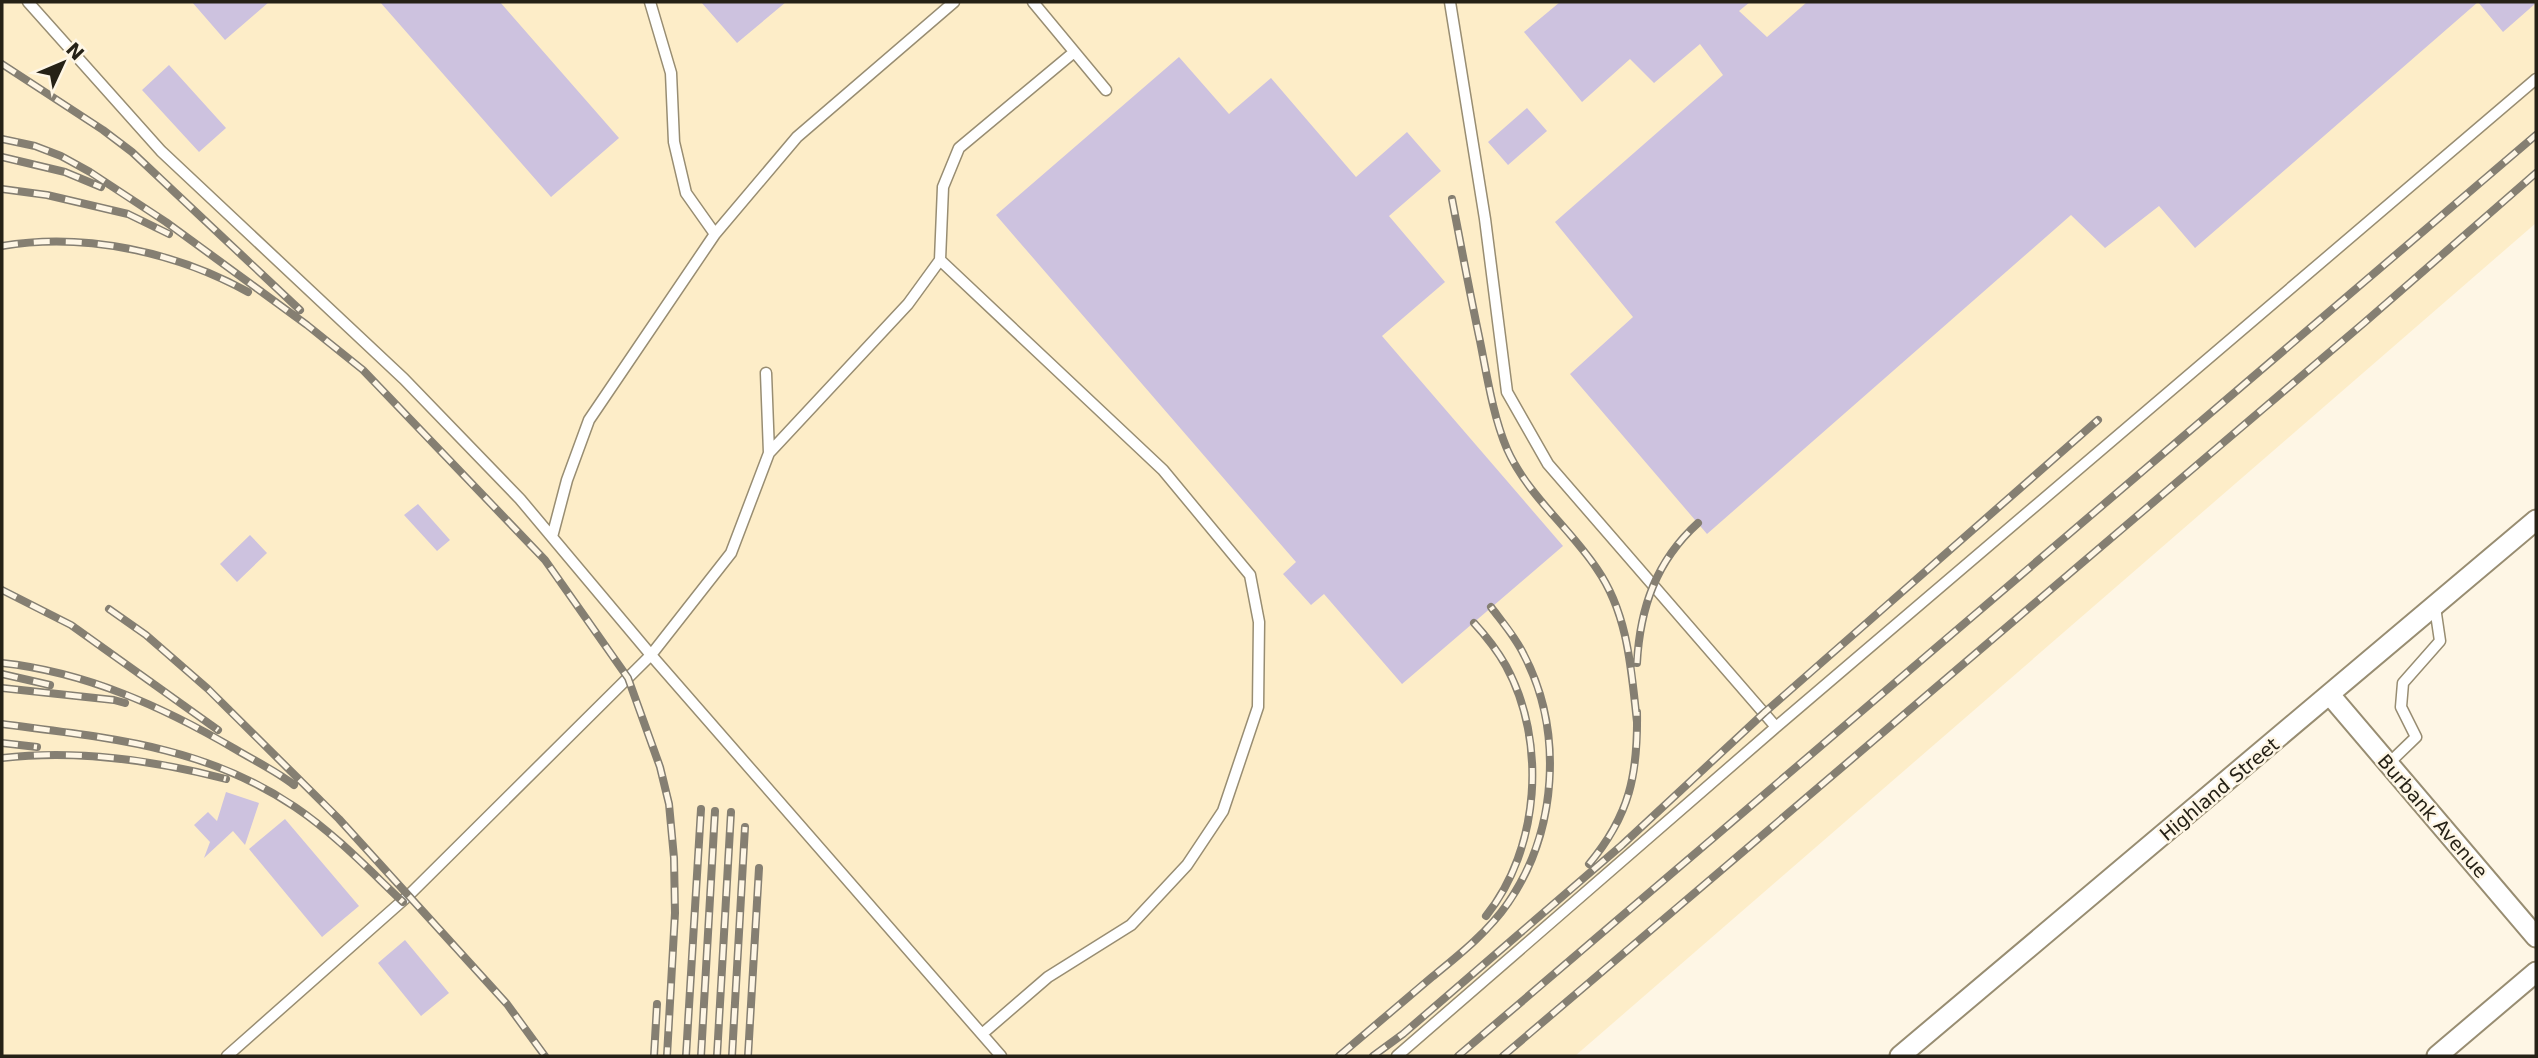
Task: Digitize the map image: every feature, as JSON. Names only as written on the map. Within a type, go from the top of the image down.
[{"type":"street","name":"Highland Street","points":[[1900,1056],[2536,520]]},
{"type":"street","name":"Burbank Avenue","points":[[2330,695],[2536,936]]},
{"type":"street","points":[[2437,1056],[2536,972]]},
{"type":"lane","points":[[28,2],[161,151],[404,379],[520,499],[651,655],[1001,1056]]},
{"type":"lane","points":[[650,2],[671,73],[674,142],[686,193],[715,234]]},
{"type":"lane","points":[[552,537],[567,480],[589,420],[715,234],[797,137],[954,2]]},
{"type":"lane","points":[[1033,2],[1106,90]]},
{"type":"lane","points":[[1450,2],[1485,219],[1507,392],[1548,464],[1776,727]]},
{"type":"lane","points":[[227,1056],[409,895],[651,655],[731,553],[769,453],[908,304],[940,260],[943,187],[959,148],[1073,53]]},
{"type":"lane","points":[[1397,1056],[1776,727],[2536,79]]},
{"type":"lane","points":[[940,260],[1163,470],[1250,575],[1259,622],[1258,707],[1223,811],[1187,865],[1131,925],[1048,977],[982,1034]]},
{"type":"lane","points":[[766,373],[769,453]]},
{"type":"lane","points":[[2388,764],[2416,737],[2401,707],[2403,683],[2440,641],[2435,606]]},
{"type":"shaded area","points":[[2,2],[2536,2],[2536,223],[1575,1056],[2,1056]]},
{"type":"building","points":[[192,2],[269,2],[225,40]]},
{"type":"building","points":[[380,2],[500,2],[619,138],[551,197]]},
{"type":"building","points":[[701,2],[786,2],[737,43]]},
{"type":"building","points":[[1560,2],[1750,2],[1739,11],[1767,37],[1807,2],[2478,2],[2195,248],[2159,206],[2105,248],[2071,215],[1707,534],[1570,374],[1633,317],[1555,222],[1723,75],[1700,44],[1654,83],[1630,59],[1582,102],[1524,32]]},
{"type":"building","points":[[2478,2],[2536,2],[2536,3],[2503,32]]},
{"type":"building","points":[[1179,57],[1229,114],[1271,78],[1356,177],[1407,132],[1441,171],[1389,216],[1445,282],[1382,336],[1563,546],[1402,684],[1324,594],[1311,605],[1283,574],[1296,562],[996,215]]},
{"type":"building","points":[[169,65],[226,128],[199,152],[142,90]]},
{"type":"building","points":[[1527,108],[1547,131],[1508,165],[1488,142]]},
{"type":"building","points":[[418,504],[450,540],[437,551],[404,515]]},
{"type":"building","points":[[250,535],[267,553],[237,582],[220,564]]},
{"type":"building","points":[[226,792],[259,803],[245,845],[233,831],[204,858],[210,842],[194,825],[208,812],[217,821]]},
{"type":"building","points":[[285,819],[359,906],[322,937],[249,849]]},
{"type":"building","points":[[405,940],[449,993],[421,1016],[378,963]]},
{"type":"railway","points":[[2,64],[132,152],[300,310]]},
{"type":"railway","points":[[1458,1056],[2536,135]]},
{"type":"railway","points":[[2,139],[35,146],[90,172],[166,222],[307,325],[363,370],[545,560],[628,678],[660,767],[669,804],[674,858],[675,913],[667,1056]]},
{"type":"railway","points":[[2,157],[65,172],[101,187]]},
{"type":"railway","points":[[1503,1056],[2365,322],[2536,173]]},
{"type":"railway","points":[[2,189],[47,195],[128,214],[169,234]]},
{"type":"railway","points":[[1452,199],[1488,382],[1502,436],[1526,482],[1586,554],[1607,586],[1622,623],[1637,722]]},
{"type":"railway","points":[[2,246],[65,242],[129,249],[191,266],[248,292]]},
{"type":"railway","points":[[1373,1056],[1403,1034],[1622,845],[1764,713],[2098,420]]},
{"type":"railway","points":[[1637,663],[1642,623],[1653,587],[1671,553],[1698,523]]},
{"type":"railway","points":[[2,590],[71,625],[218,730]]},
{"type":"railway","points":[[1339,1056],[1463,952],[1491,924],[1508,903],[1537,845],[1545,814],[1549,781],[1545,716],[1537,685],[1524,655],[1491,607]]},
{"type":"railway","points":[[109,609],[146,635],[208,689],[339,819],[507,1004],[545,1056]]},
{"type":"railway","points":[[1474,623],[1503,660],[1519,696],[1528,727],[1532,760],[1532,794],[1518,859],[1504,889],[1486,916]]},
{"type":"railway","points":[[2,663],[64,674],[152,706],[208,734],[294,785]]},
{"type":"railway","points":[[2,674],[50,685]]},
{"type":"railway","points":[[2,688],[125,703]]},
{"type":"railway","points":[[1589,864],[1614,828],[1629,793],[1636,755],[1637,712]]},
{"type":"railway","points":[[2,724],[117,740],[190,757],[225,770],[260,786],[310,817],[403,902]]},
{"type":"railway","points":[[2,743],[37,747]]},
{"type":"railway","points":[[2,758],[58,755],[115,758],[171,766],[226,779]]},
{"type":"railway","points":[[686,1056],[701,809]]},
{"type":"railway","points":[[701,1056],[715,811]]},
{"type":"railway","points":[[717,1056],[731,812]]},
{"type":"railway","points":[[732,1056],[745,827]]},
{"type":"railway","points":[[748,1056],[759,868]]},
{"type":"railway","points":[[654,1056],[657,1004]]}]
